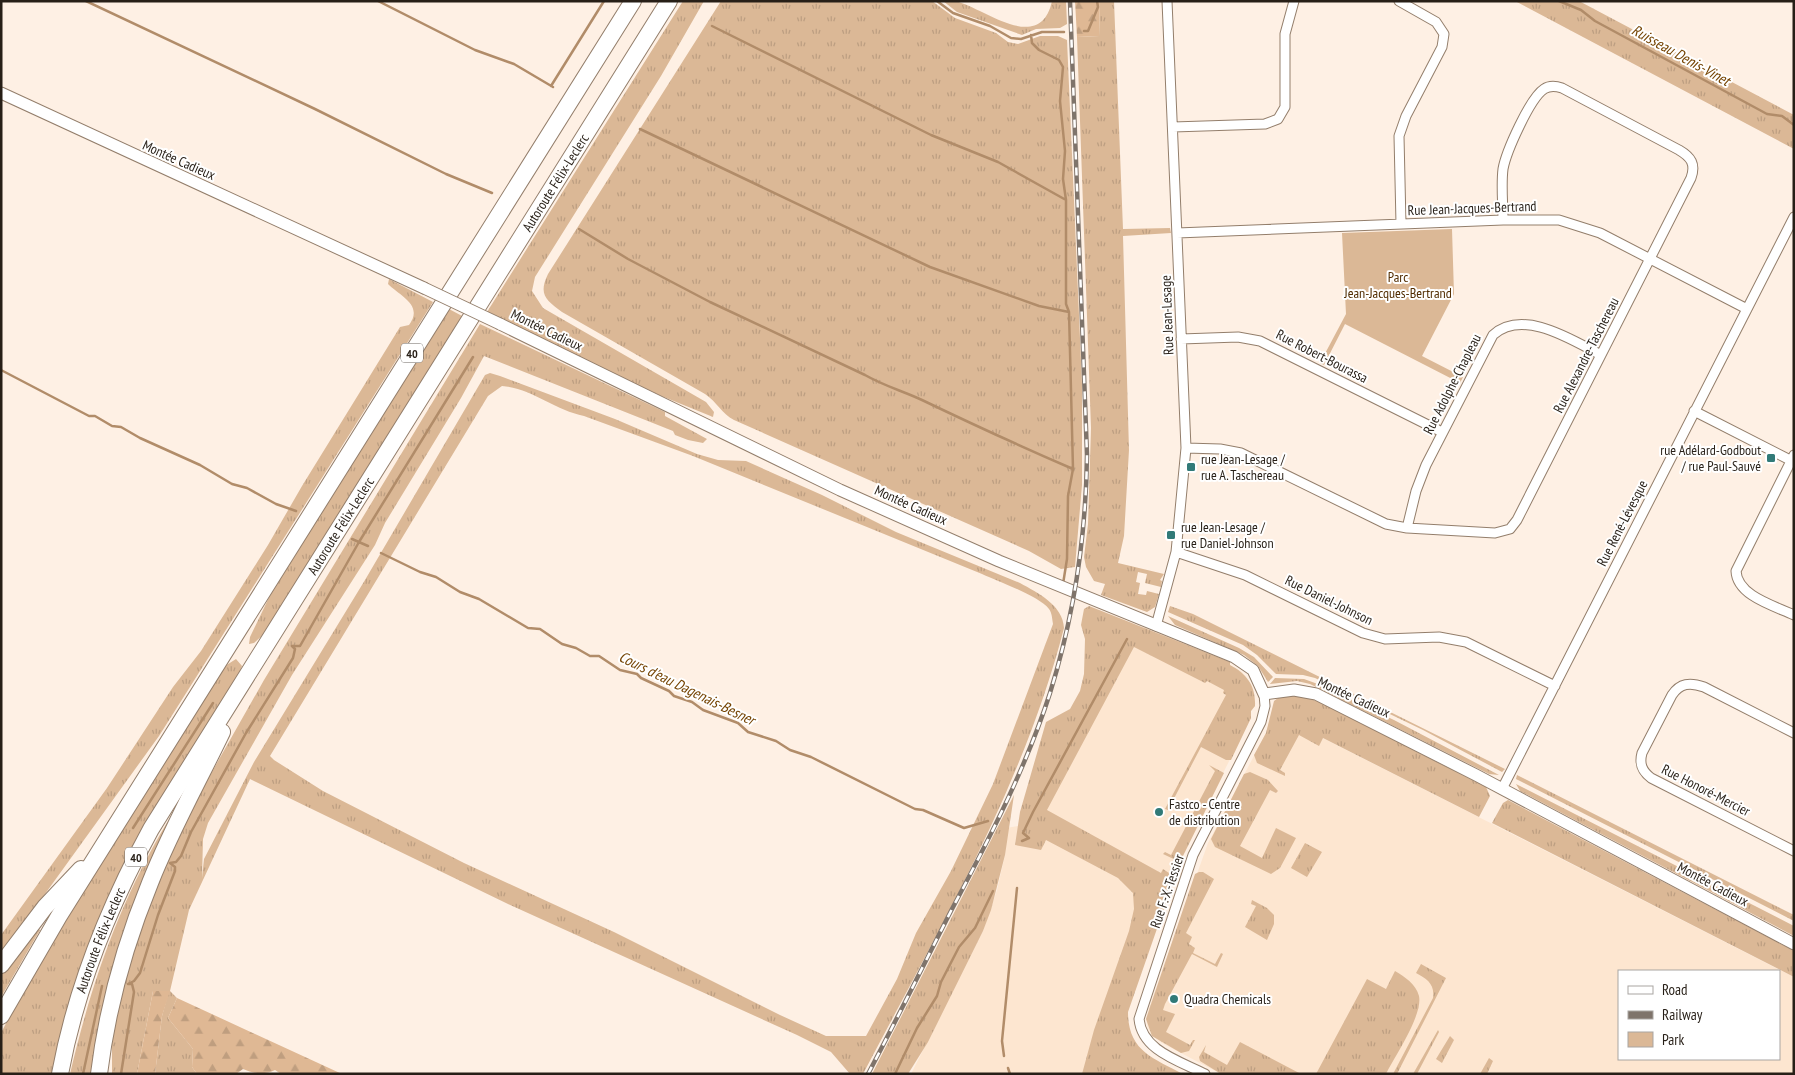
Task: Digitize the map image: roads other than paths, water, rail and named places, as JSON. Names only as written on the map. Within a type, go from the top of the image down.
[{"type":"highway","name":"40","points":[[1,1016],[29,965],[633,1]]},
{"type":"highway","name":"Autoroute Félix-Leclerc","points":[[60,1074],[89,967],[120,888],[151,829],[669,1]]},
{"type":"highway","points":[[99,1074],[120,972],[142,904],[162,854],[256,660]]},
{"type":"highway","points":[[1,965],[45,907],[108,840]]},
{"type":"street","name":"Rue Jean-Lesage","points":[[1156,626],[1176,552],[1186,448],[1167,1]]},
{"type":"street","points":[[1173,127],[1265,124],[1278,119],[1285,107],[1284,34],[1294,1]]},
{"type":"street","points":[[1399,1],[1436,22],[1444,34],[1442,47],[1406,116],[1399,136],[1400,224]]},
{"type":"street","name":"Rue Alexandre-Taschereau","points":[[1186,448],[1220,449],[1241,453],[1381,522],[1407,528],[1496,533],[1510,529],[1517,520],[1691,178],[1694,168],[1691,159],[1679,150],[1559,87],[1547,88],[1538,94],[1510,146],[1502,176],[1503,220]]},
{"type":"street","name":"Montée Cadieux","points":[[1,93],[424,288],[840,490],[999,561],[1242,662],[1257,676],[1264,694],[1294,690],[1316,694],[1502,789],[1794,944]]},
{"type":"street","name":"Rue René-Lévesque","points":[[1502,789],[1794,217]]},
{"type":"street","name":"Rue Jean-Jacques-Bertrand","points":[[1177,233],[1548,219],[1580,225],[1747,309]]},
{"type":"street","name":"Rue Adolphe-Chapleau","points":[[1407,528],[1416,491],[1442,432],[1490,338],[1501,329],[1511,326],[1544,327],[1601,355]]},
{"type":"street","name":"Rue Robert-Bourassa","points":[[1181,339],[1238,337],[1260,341],[1442,432]]},
{"type":"street","points":[[1694,411],[1793,459],[1736,571],[1738,582],[1745,590],[1794,615]]},
{"type":"street","name":"Rue Daniel-Johnson","points":[[1176,552],[1245,575],[1363,633],[1385,639],[1439,637],[1466,642],[1555,686]]},
{"type":"street","name":"Rue Honoré-Mercier","points":[[1794,733],[1704,687],[1689,683],[1678,688],[1672,695],[1647,743],[1641,761],[1644,771],[1651,778],[1794,851]]},
{"type":"street","name":"Rue F.-X.-Tessier","points":[[1205,1074],[1150,1044],[1141,1030],[1139,1019],[1186,874],[1261,722],[1265,706],[1264,694]]},
{"type":"waterway","points":[[86,1],[315,109],[446,174],[492,193]]},
{"type":"waterway","points":[[378,1],[475,50],[514,64],[553,87]]},
{"type":"waterway","points":[[551,86],[604,1]]},
{"type":"waterway","name":"Ruisseau Denis-Vinet","points":[[937,1],[953,13],[990,26],[1011,38],[1021,39],[1042,32],[1064,32]]},
{"type":"waterway","name":"Ruisseau Denis-Vinet","points":[[1084,31],[1088,31],[1098,7],[1097,1]]},
{"type":"waterway","name":"Ruisseau Denis-Vinet","points":[[1559,1],[1581,10],[1595,21],[1767,114],[1782,116],[1794,125]]},
{"type":"waterway","points":[[712,26],[931,135],[998,162],[1066,200]]},
{"type":"waterway","points":[[1031,35],[1032,43],[1039,50],[1059,60],[1063,67],[1060,101],[1065,151],[1063,179],[1066,200],[1066,304],[1069,312]]},
{"type":"waterway","points":[[579,229],[628,259],[710,302],[879,382],[1073,469],[1069,312],[1039,306],[930,267],[640,129]]},
{"type":"waterway","points":[[121,1074],[134,992],[132,984],[128,984],[134,981],[140,973],[158,915],[175,871],[175,867],[170,863],[176,862],[181,856],[191,832],[246,733],[293,658],[295,649],[292,646],[300,646],[359,542],[473,357]]},
{"type":"waterway","points":[[1,370],[89,416],[95,416],[112,426],[121,427],[140,438],[200,465],[232,484],[247,488],[276,504],[296,511]]},
{"type":"waterway","points":[[1063,584],[1067,559],[1068,496],[1073,469]]},
{"type":"waterway","points":[[352,539],[368,546]]},
{"type":"waterway","name":"Cours d'eau Dagenais-Besner","points":[[381,553],[420,572],[436,577],[460,592],[479,599],[528,628],[540,629],[562,644],[576,648],[590,656],[599,656],[620,670],[637,674],[641,678],[669,691],[674,696],[692,702],[703,710],[738,723],[748,732],[776,741],[790,750],[811,757],[915,809],[923,810],[964,828],[988,821]]},
{"type":"waterway","points":[[1022,841],[1029,838],[1023,833],[1033,812],[1127,639]]},
{"type":"waterway","points":[[133,828],[213,703]]},
{"type":"waterway","points":[[1004,1056],[1002,1041],[1017,888]]},
{"type":"waterway","points":[[895,1074],[917,1028],[937,996],[941,982],[959,947],[975,928],[993,891]]},
{"type":"waterway","points":[[83,1074],[102,986]]},
{"type":"waterway","points":[[1008,1068],[1010,1074]]},
{"type":"railway","points":[[868,1074],[980,856],[1030,749],[1050,693],[1072,605],[1081,546],[1087,455],[1070,1]]},
{"type":"place","name":"rue Adélard-Godbout / rue Paul-Sauvé","points":[[1771,458]]},
{"type":"place","name":"rue Jean-Lesage / rue A. Taschereau","points":[[1191,467]]},
{"type":"place","name":"rue Jean-Lesage / rue Daniel-Johnson","points":[[1171,535]]},
{"type":"place","name":"Fastco - Centre de distribution","points":[[1159,812]]},
{"type":"place","name":"Quadra Chemicals","points":[[1174,999]]},
{"type":"park label","name":"Parc Jean-Jacques-Bertrand","points":[[1398,286]]}]
